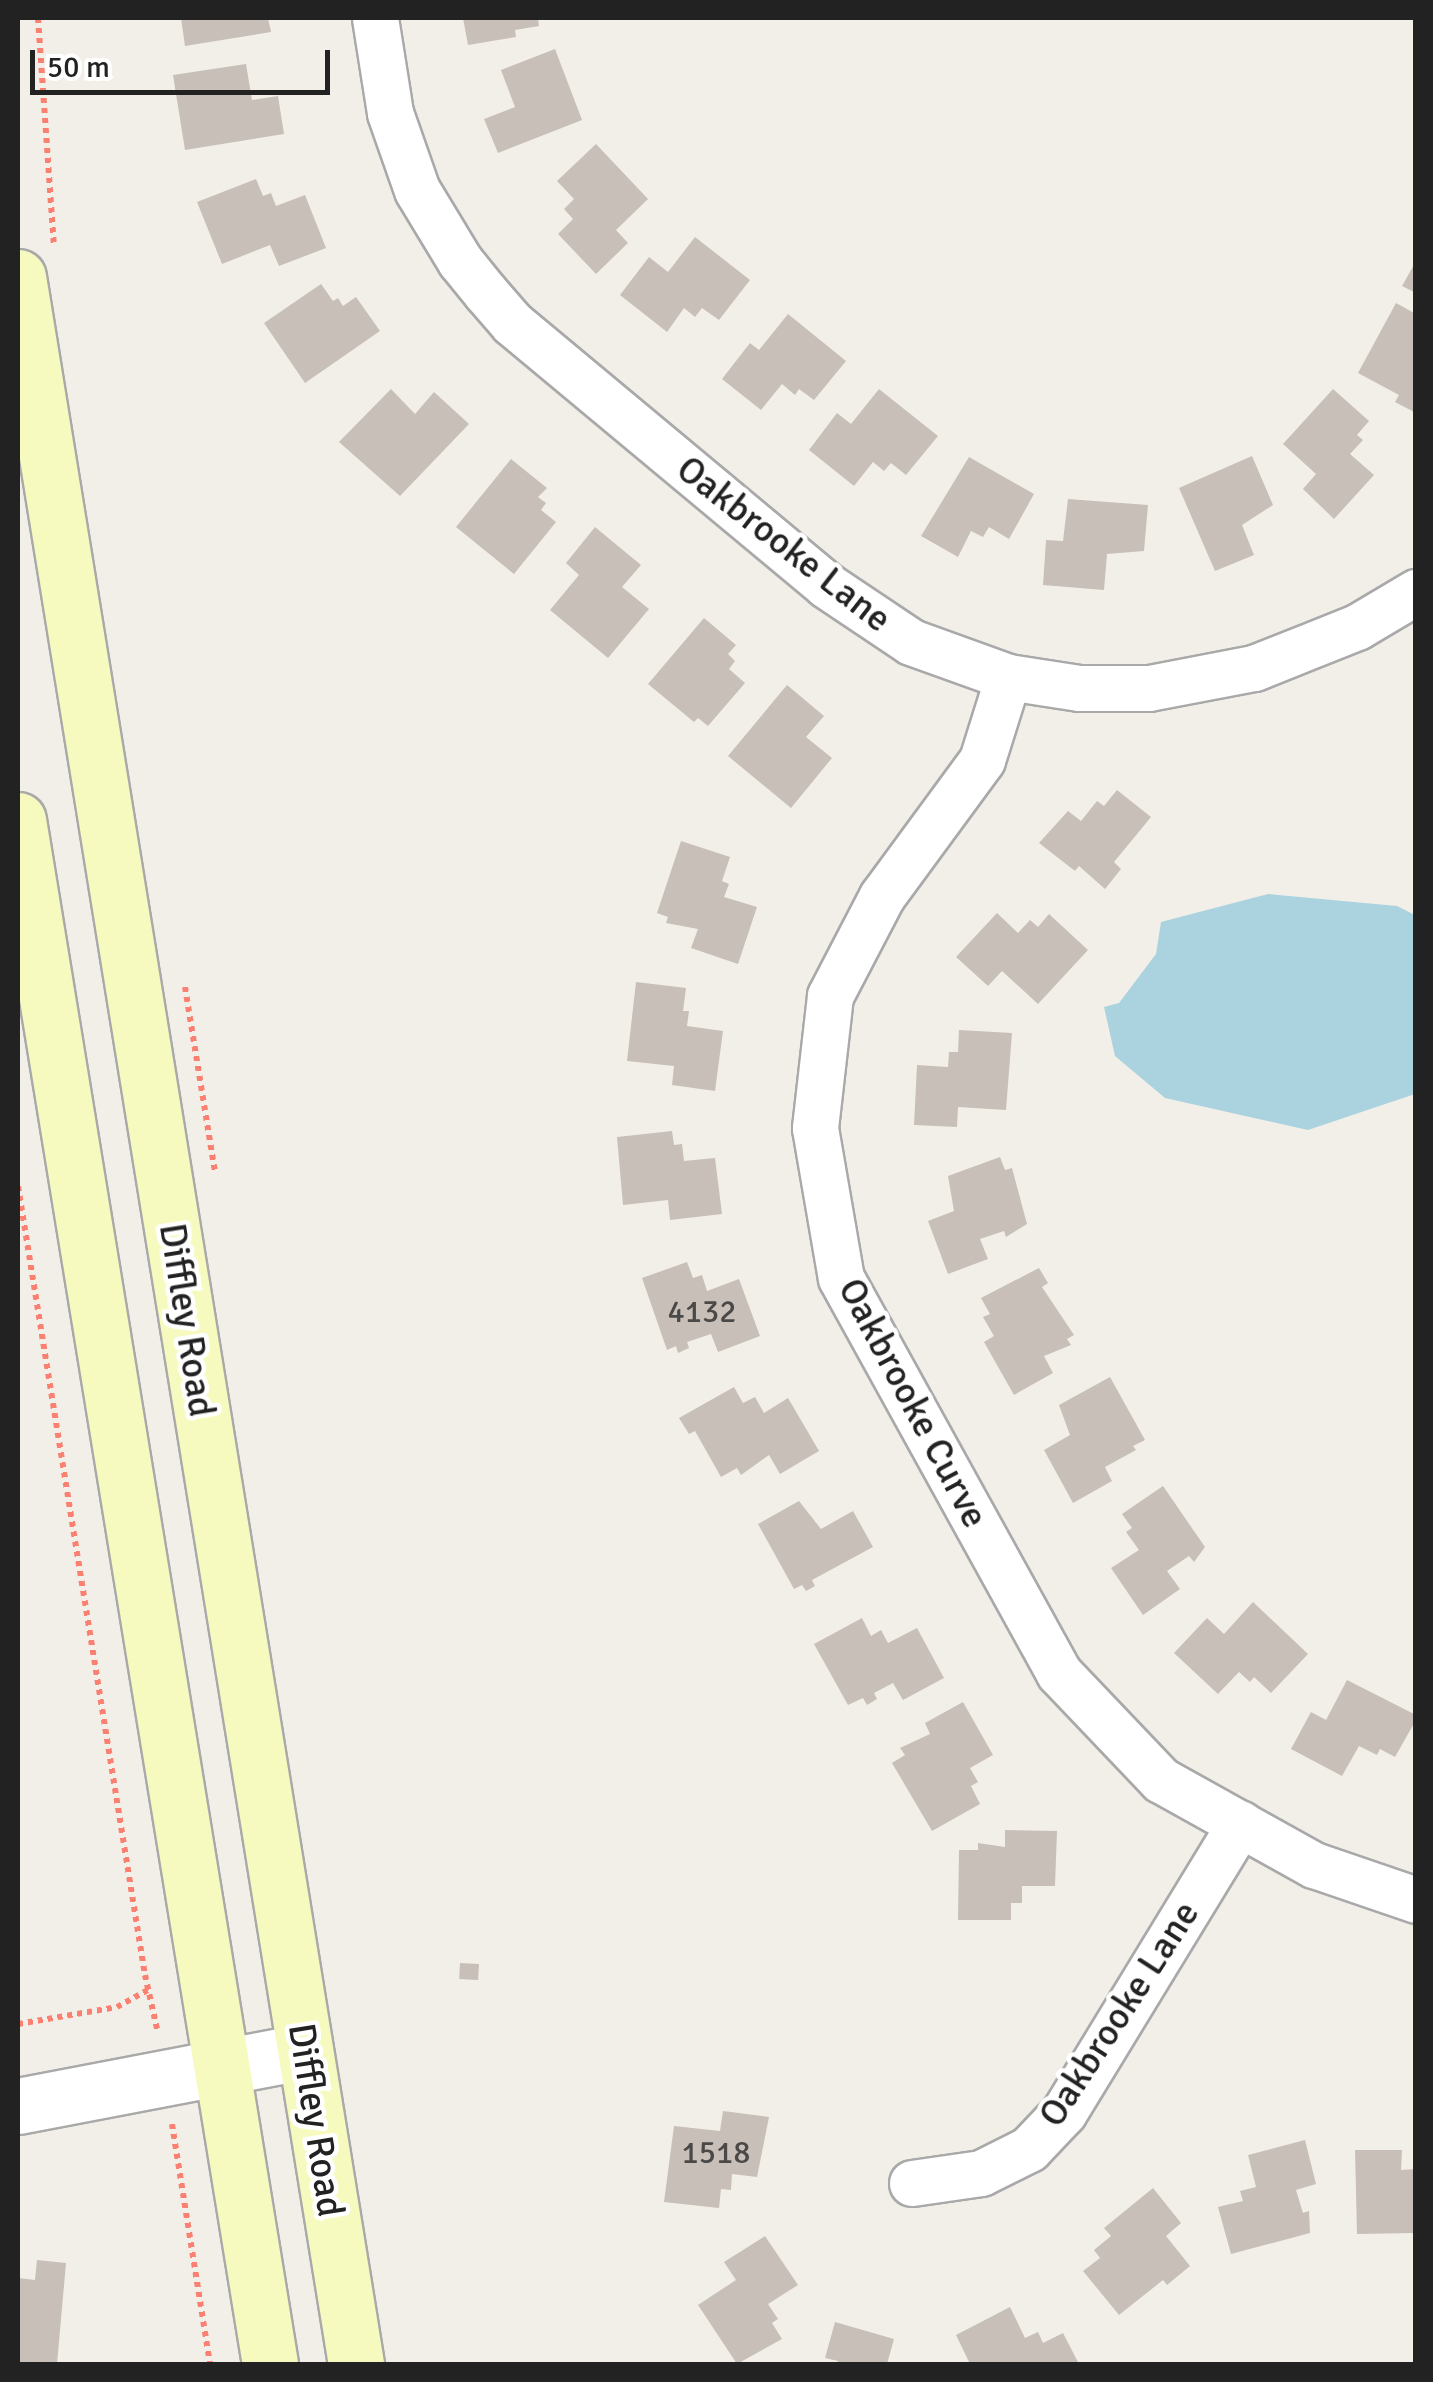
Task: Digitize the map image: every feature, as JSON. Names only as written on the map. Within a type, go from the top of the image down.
[{"type":"main road","name":"Diffley Road","points":[[18,276],[356,2364]]},
{"type":"main road","points":[[18,820],[195,2072],[270,2364]]},
{"type":"street","name":"Oakbrooke Lane","points":[[375,18],[390,113],[418,190],[460,261],[512,323],[868,616],[911,642],[1008,676],[1112,690],[1220,678],[1326,640],[1416,592]]},
{"type":"street","name":"Oakbrooke Curve","points":[[1008,676],[982,760],[882,896],[830,996],[815,1128],[841,1278],[1059,1673],[1161,1780],[1314,1865],[1416,1900]]},
{"type":"street","name":"Oakbrooke Lane","points":[[912,2182],[981,2172],[1029,2149],[1064,2112],[1240,1824]]},
{"type":"street","points":[[18,2106],[305,2051]]},
{"type":"path","points":[[18,1186],[148,1990],[195,2072],[174,2144],[210,2364]]},
{"type":"path","points":[[18,2024],[118,2007],[148,1990]]},
{"type":"water","points":[[1268,894],[1397,906],[1415,915],[1415,1094],[1308,1130],[1165,1098],[1115,1056],[1104,1007],[1119,1003],[1156,954],[1161,922]]},
{"type":"building","points":[[181,18],[268,18],[271,32],[185,46]]},
{"type":"building","points":[[463,18],[538,18],[539,26],[515,30],[516,37],[468,45]]},
{"type":"building","points":[[555,49],[582,120],[498,153],[484,119],[515,107],[501,70]]},
{"type":"building","points":[[246,64],[252,100],[278,96],[284,134],[185,150],[173,75]]},
{"type":"building","points":[[596,144],[648,199],[616,230],[628,243],[596,274],[558,234],[573,219],[564,209],[574,199],[557,181]]},
{"type":"building","points":[[256,179],[263,196],[271,193],[276,206],[305,195],[326,248],[279,266],[270,245],[222,264],[197,202]]},
{"type":"building","points":[[695,237],[750,280],[719,320],[702,308],[695,317],[684,308],[667,332],[620,295],[649,257],[668,272]]},
{"type":"building","points":[[1416,261],[1416,293],[1402,286]]},
{"type":"building","points":[[321,284],[333,301],[338,298],[343,306],[356,297],[380,331],[305,383],[264,323]]},
{"type":"building","points":[[1396,303],[1416,314],[1416,413],[1395,402],[1399,395],[1358,373]]},
{"type":"building","points":[[788,314],[846,361],[814,400],[799,389],[795,395],[782,384],[761,410],[722,379],[750,343],[759,350]]},
{"type":"building","points":[[391,389],[415,414],[434,392],[469,424],[400,496],[339,442]]},
{"type":"building","points":[[879,389],[938,436],[906,475],[891,463],[884,471],[873,462],[854,486],[809,450],[837,413],[851,424]]},
{"type":"building","points":[[1333,389],[1369,421],[1357,435],[1363,440],[1350,454],[1374,475],[1334,519],[1303,489],[1316,474],[1283,444]]},
{"type":"building","points":[[1252,456],[1273,505],[1242,525],[1254,555],[1215,571],[1179,488]]},
{"type":"building","points":[[969,457],[1034,494],[1009,539],[989,527],[983,537],[971,531],[958,557],[921,536]]},
{"type":"building","points":[[511,459],[547,488],[538,497],[546,503],[541,510],[556,522],[514,574],[456,527]]},
{"type":"building","points":[[1068,499],[1148,505],[1144,551],[1107,554],[1104,590],[1043,585],[1046,540],[1063,541]]},
{"type":"building","points":[[595,527],[641,565],[622,587],[649,609],[608,658],[550,610],[579,575],[566,563]]},
{"type":"building","points":[[704,618],[736,645],[728,654],[735,661],[729,669],[745,683],[708,726],[698,718],[694,722],[648,684]]},
{"type":"building","points":[[787,685],[824,716],[806,737],[832,758],[791,808],[728,756]]},
{"type":"building","points":[[1117,790],[1151,817],[1114,862],[1121,869],[1105,889],[1079,866],[1075,871],[1039,843],[1068,811],[1081,821],[1097,801],[1104,806]]},
{"type":"building","points":[[681,841],[730,857],[722,881],[729,884],[724,897],[757,907],[738,964],[691,948],[698,929],[666,923],[668,917],[657,913]]},
{"type":"building","points":[[997,913],[1018,933],[1030,920],[1038,927],[1049,914],[1088,950],[1038,1004],[1002,971],[988,986],[956,957]]},
{"type":"building","points":[[636,982],[686,988],[683,1011],[689,1011],[687,1026],[723,1031],[715,1091],[672,1085],[674,1066],[627,1061]]},
{"type":"building","points":[[959,1030],[1012,1033],[1006,1110],[958,1107],[957,1127],[914,1125],[917,1065],[948,1067],[949,1052],[958,1052]]},
{"type":"building","points":[[672,1131],[674,1145],[682,1144],[684,1161],[715,1158],[722,1214],[670,1220],[668,1200],[623,1205],[617,1137]]},
{"type":"building","points":[[1000,1157],[1005,1170],[1012,1168],[1027,1224],[1006,1237],[1004,1231],[980,1239],[988,1259],[948,1274],[928,1221],[954,1211],[948,1176]]},
{"type":"building","points":[[687,1262],[693,1278],[702,1275],[707,1291],[739,1279],[760,1336],[718,1352],[711,1334],[687,1342],[689,1348],[678,1353],[676,1346],[667,1350],[642,1278]]},
{"type":"building","points":[[1039,1268],[1048,1283],[1042,1287],[1074,1335],[1067,1339],[1071,1345],[1044,1356],[1053,1373],[1014,1395],[984,1342],[994,1336],[983,1317],[990,1314],[981,1298]]},
{"type":"building","points":[[1110,1377],[1145,1440],[1133,1446],[1136,1450],[1105,1467],[1112,1481],[1073,1503],[1044,1450],[1070,1435],[1059,1405]]},
{"type":"building","points":[[734,1387],[743,1403],[755,1397],[764,1413],[788,1398],[819,1451],[780,1474],[769,1455],[741,1475],[737,1468],[721,1477],[695,1431],[689,1434],[679,1418]]},
{"type":"building","points":[[1163,1486],[1205,1547],[1194,1562],[1189,1556],[1167,1571],[1180,1589],[1143,1615],[1111,1568],[1139,1550],[1126,1532],[1132,1528],[1122,1514]]},
{"type":"building","points":[[799,1501],[821,1529],[853,1511],[873,1547],[812,1580],[815,1586],[806,1591],[802,1585],[794,1589],[758,1524]]},
{"type":"building","points":[[1253,1602],[1308,1654],[1271,1693],[1254,1677],[1250,1682],[1239,1672],[1218,1694],[1174,1653],[1207,1618],[1224,1634]]},
{"type":"building","points":[[862,1618],[871,1636],[881,1630],[888,1643],[917,1628],[944,1678],[903,1700],[893,1683],[874,1693],[877,1699],[867,1705],[863,1698],[848,1705],[814,1644]]},
{"type":"building","points":[[1347,1680],[1416,1715],[1416,1720],[1395,1757],[1380,1749],[1377,1755],[1359,1746],[1342,1776],[1291,1749],[1311,1712],[1326,1720]]},
{"type":"building","points":[[963,1702],[993,1755],[970,1768],[978,1782],[971,1786],[980,1804],[932,1831],[892,1763],[905,1755],[900,1748],[930,1734],[925,1723]]},
{"type":"building","points":[[1005,1830],[1057,1831],[1055,1886],[1022,1886],[1022,1903],[1011,1903],[1011,1920],[958,1920],[959,1850],[978,1850],[978,1843],[1005,1847]]},
{"type":"building","points":[[460,1963],[479,1964],[478,1980],[459,1979]]},
{"type":"building","points":[[723,2111],[769,2117],[757,2177],[732,2174],[731,2190],[721,2189],[719,2208],[664,2202],[674,2126],[720,2131]]},
{"type":"building","points":[[1305,2140],[1316,2184],[1296,2190],[1303,2213],[1309,2211],[1310,2233],[1231,2254],[1218,2207],[1243,2201],[1240,2191],[1256,2187],[1248,2155]]},
{"type":"building","points":[[1355,2150],[1402,2150],[1401,2170],[1416,2169],[1416,2233],[1357,2234]]},
{"type":"building","points":[[1153,2188],[1181,2223],[1166,2236],[1190,2266],[1167,2285],[1163,2280],[1119,2315],[1083,2271],[1100,2258],[1094,2250],[1111,2236],[1104,2228]]},
{"type":"building","points":[[765,2236],[798,2285],[768,2304],[778,2319],[772,2323],[782,2339],[737,2364],[698,2305],[736,2280],[724,2262]]},
{"type":"building","points":[[37,2260],[66,2263],[57,2364],[18,2364],[18,2278],[35,2280]]},
{"type":"building","points":[[1010,2307],[1025,2338],[1038,2332],[1043,2343],[1063,2333],[1079,2364],[970,2364],[956,2335]]},
{"type":"building","points":[[835,2322],[894,2339],[887,2364],[837,2364],[838,2361],[825,2358]]}]
